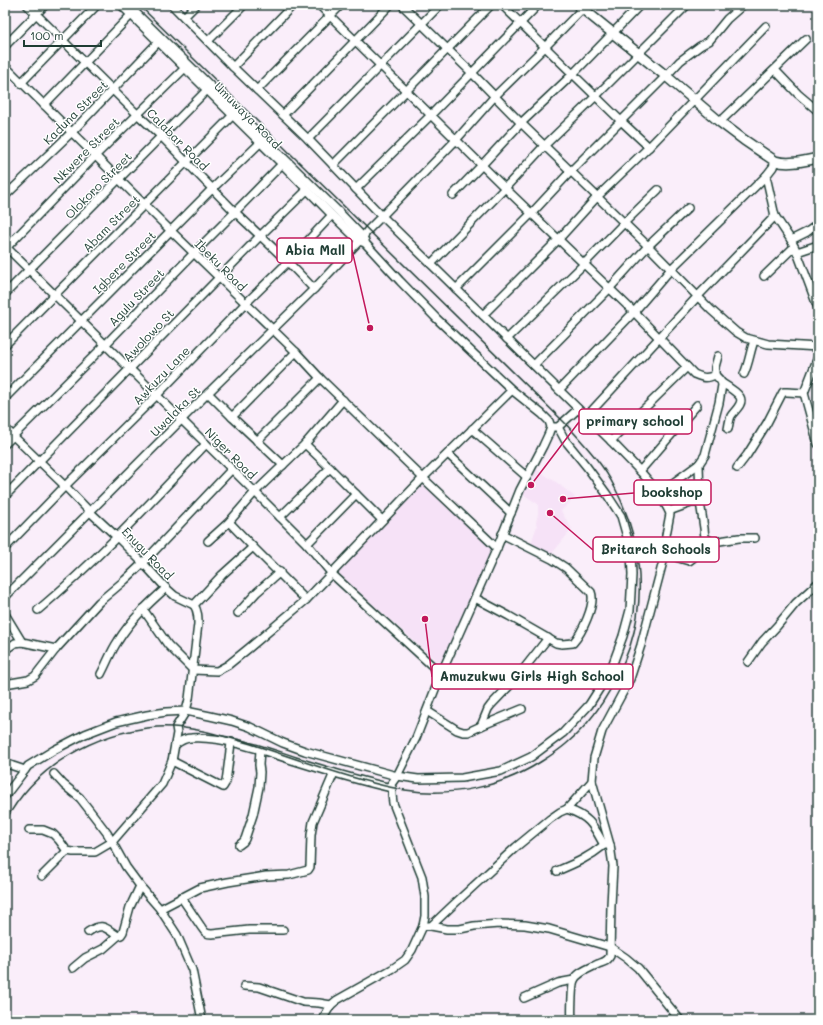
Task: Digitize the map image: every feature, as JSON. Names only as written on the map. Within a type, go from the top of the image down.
[{"type":"main road","points":[[582,6],[720,122],[775,161],[789,163],[818,158]]},
{"type":"street","name":"Calabar Road","points":[[27,5],[314,289]]},
{"type":"street","points":[[5,46],[45,5]]},
{"type":"street","points":[[21,82],[97,5]]},
{"type":"street","name":"Umuwaya Road","points":[[121,5],[160,40],[363,240]]},
{"type":"street","name":"Umuwaya Road","points":[[128,5],[184,68],[235,114],[260,143],[332,215],[363,240]]},
{"type":"street","points":[[172,5],[233,67],[308,139],[382,216],[611,441],[659,493],[669,511],[665,554],[641,645],[630,679],[602,731],[594,758],[592,781],[613,866],[610,956],[606,961],[579,974],[574,980],[570,1019]]},
{"type":"street","points":[[184,17],[196,5]]},
{"type":"street","points":[[208,41],[244,5]]},
{"type":"street","points":[[233,67],[293,5]]},
{"type":"street","points":[[319,5],[583,265],[634,312],[694,374],[703,378],[709,378],[715,375]]},
{"type":"street","points":[[257,90],[341,5]]},
{"type":"street","points":[[283,114],[390,5]]},
{"type":"street","points":[[402,5],[736,332],[746,338],[768,344],[818,347]]},
{"type":"street","points":[[308,139],[440,5]]},
{"type":"street","points":[[333,165],[491,5]]},
{"type":"street","points":[[502,5],[649,147]]},
{"type":"street","points":[[356,189],[431,115],[538,5]]},
{"type":"street","points":[[452,194],[640,5]]},
{"type":"street","points":[[431,264],[545,145],[687,5]]},
{"type":"street","points":[[456,289],[680,60],[700,46],[709,42],[727,18],[743,5]]},
{"type":"street","name":"Uwalaka St","points":[[5,596],[363,240],[368,230],[456,140],[495,96],[545,47],[582,6]]},
{"type":"street","points":[[44,105],[131,15]]},
{"type":"street","points":[[483,315],[766,26]]},
{"type":"street","points":[[720,122],[806,39]]},
{"type":"street","name":"Kaduna Street","points":[[5,196],[72,132],[160,40]]},
{"type":"street","name":"Ibeku Road","points":[[5,66],[245,304],[296,352],[320,378],[497,548]]},
{"type":"street","name":"Nkwere Street","points":[[5,248],[184,68]]},
{"type":"street","points":[[775,70],[798,94],[818,111]]},
{"type":"street","name":"Olokoro Street","points":[[5,294],[207,90]]},
{"type":"street","name":"Abam Street","points":[[5,345],[235,114]]},
{"type":"street","name":"Igbere Street","points":[[5,398],[170,230],[260,143]]},
{"type":"street","points":[[559,390],[634,312],[671,269],[766,176],[775,161]]},
{"type":"street","name":"Agulu Street","points":[[5,444],[105,345],[282,164]]},
{"type":"street","points":[[766,176],[775,216],[794,246],[818,308]]},
{"type":"street","name":"Awolowo St","points":[[5,496],[307,190]]},
{"type":"street","points":[[507,339],[658,190]]},
{"type":"street","points":[[534,365],[609,289],[648,246],[688,208]]},
{"type":"street","name":"Awkuzu Lane","points":[[5,548],[288,262],[332,215]]},
{"type":"street","points":[[586,417],[698,296],[775,216]]},
{"type":"street","points":[[764,276],[807,232],[818,224]]},
{"type":"street","points":[[5,796],[28,766],[54,750],[85,734],[116,722],[166,712],[186,712],[232,721],[250,727],[283,743],[305,751],[397,776],[418,779],[462,778],[501,771],[531,757],[563,733],[589,704],[601,686],[612,666],[623,636],[630,610],[632,575],[631,551],[621,516],[587,467],[542,414],[512,390],[426,307],[363,240]]},
{"type":"street","points":[[794,246],[818,245]]},
{"type":"street","name":"Niger Road","points":[[5,248],[55,294],[231,470],[255,492],[307,544],[332,574],[441,674]]},
{"type":"street","points":[[744,374],[748,365],[754,341]]},
{"type":"street","points":[[232,417],[296,352]]},
{"type":"street","points":[[718,356],[715,367],[715,375],[722,383],[739,396],[741,400],[736,411],[731,416],[728,429]]},
{"type":"street","points":[[818,357],[804,393],[818,444]]},
{"type":"street","points":[[611,441],[687,367]]},
{"type":"street","points":[[257,441],[320,378]]},
{"type":"street","points":[[659,493],[699,464],[705,456],[719,403],[722,383]]},
{"type":"street","points":[[143,609],[168,645],[193,670],[217,671],[228,665],[306,600],[423,478],[512,390]]},
{"type":"street","points":[[737,468],[767,423],[783,392],[804,393]]},
{"type":"street","points":[[208,393],[283,465]]},
{"type":"street","points":[[208,541],[229,522],[255,492],[305,444],[344,400]]},
{"type":"street","points":[[640,471],[697,405]]},
{"type":"street","points":[[427,926],[422,878],[393,803],[392,788],[390,787],[416,738],[441,674],[497,548],[520,490],[549,433],[554,427],[578,409]]},
{"type":"street","name":"Enugu Road","points":[[5,428],[117,537],[166,588],[175,596],[194,605]]},
{"type":"street","points":[[472,429],[527,477]]},
{"type":"street","points":[[38,610],[117,537],[206,444]]},
{"type":"street","points":[[305,444],[382,520]]},
{"type":"street","points":[[448,454],[511,513]]},
{"type":"street","points":[[665,554],[689,561],[693,558],[704,538],[700,502],[699,464]]},
{"type":"street","points":[[280,517],[330,468]]},
{"type":"street","points":[[5,684],[28,680],[35,676],[56,649],[99,602],[143,563],[231,470]]},
{"type":"street","points":[[307,544],[356,494]]},
{"type":"street","points":[[669,511],[691,503],[700,502]]},
{"type":"street","points":[[229,522],[306,600]]},
{"type":"street","points":[[475,598],[556,643],[573,643],[584,626],[593,603],[591,592],[566,568],[552,559],[502,534]]},
{"type":"street","points":[[704,538],[713,542],[739,538],[755,538]]},
{"type":"street","points":[[29,830],[43,830],[53,834],[67,851],[95,852],[112,842],[162,784],[172,760],[177,733],[176,728],[186,712],[193,670],[198,620],[194,605],[222,575],[254,547]]},
{"type":"street","points":[[238,613],[257,592],[280,572]]},
{"type":"street","points":[[748,662],[762,642],[796,603],[818,583]]},
{"type":"street","points":[[101,674],[117,642],[130,623],[166,588]]},
{"type":"street","points":[[5,614],[22,642]]},
{"type":"street","points":[[481,726],[491,705],[515,680],[548,638]]},
{"type":"street","points":[[5,650],[15,643],[22,642],[56,649]]},
{"type":"street","points":[[427,711],[457,730],[468,732],[522,709]]},
{"type":"street","points":[[175,745],[185,739],[190,738],[216,739],[260,750],[362,781],[392,788]]},
{"type":"street","points":[[172,760],[223,787],[226,782],[231,743]]},
{"type":"street","points":[[239,845],[245,839],[260,788],[260,750]]},
{"type":"street","points":[[5,763],[25,770]]},
{"type":"street","points":[[160,909],[200,888],[266,876],[289,875],[308,870],[310,868],[313,822],[334,773]]},
{"type":"street","points":[[54,774],[80,798],[107,833],[126,867],[160,909],[177,935],[192,970],[202,1020]]},
{"type":"street","points":[[322,1020],[331,1005],[337,1000],[405,960],[427,926],[452,906],[516,847],[550,819],[567,809],[592,781]]},
{"type":"street","points":[[567,809],[577,812],[594,826],[607,845]]},
{"type":"street","points":[[557,871],[581,861],[607,845]]},
{"type":"street","points":[[42,876],[67,851]]},
{"type":"street","points":[[73,968],[85,958],[103,949],[121,935],[130,907],[140,886]]},
{"type":"street","points":[[181,898],[207,934],[249,930],[283,930]]},
{"type":"street","points":[[427,926],[446,930],[499,924],[525,925],[549,929],[610,947],[638,968],[680,1020]]},
{"type":"street","points":[[88,932],[99,926],[118,936]]},
{"type":"street","points":[[524,998],[558,983],[574,980]]},
{"type":"street","points":[[244,986],[259,987],[303,1002],[331,1005]]},
{"type":"shaded area","points":[[534,468],[556,482],[575,497],[561,511],[572,529],[550,556],[531,543],[537,526],[538,504],[521,493]]},
{"type":"shaded area","points":[[424,484],[492,549],[440,664],[338,573]]},
{"type":"railway","points":[[5,822],[17,802],[32,784],[49,769],[69,755],[89,744],[111,736],[134,730],[157,727],[194,729],[218,735],[254,745],[357,779],[405,790],[423,792],[459,791],[494,783],[527,770],[548,757],[566,744],[587,723],[604,699],[619,673],[630,646],[635,626],[639,586],[635,545],[624,506],[610,479],[592,453],[564,422],[139,5]]},
{"type":"place","name":"Abia Mall","points":[[370,328]]},
{"type":"place","name":"primary school","points":[[531,485]]},
{"type":"place","name":"bookshop","points":[[563,499]]},
{"type":"place","name":"Britarch Schools","points":[[550,513]]},
{"type":"place","name":"Amuzukwu Girls High School","points":[[425,619]]}]
